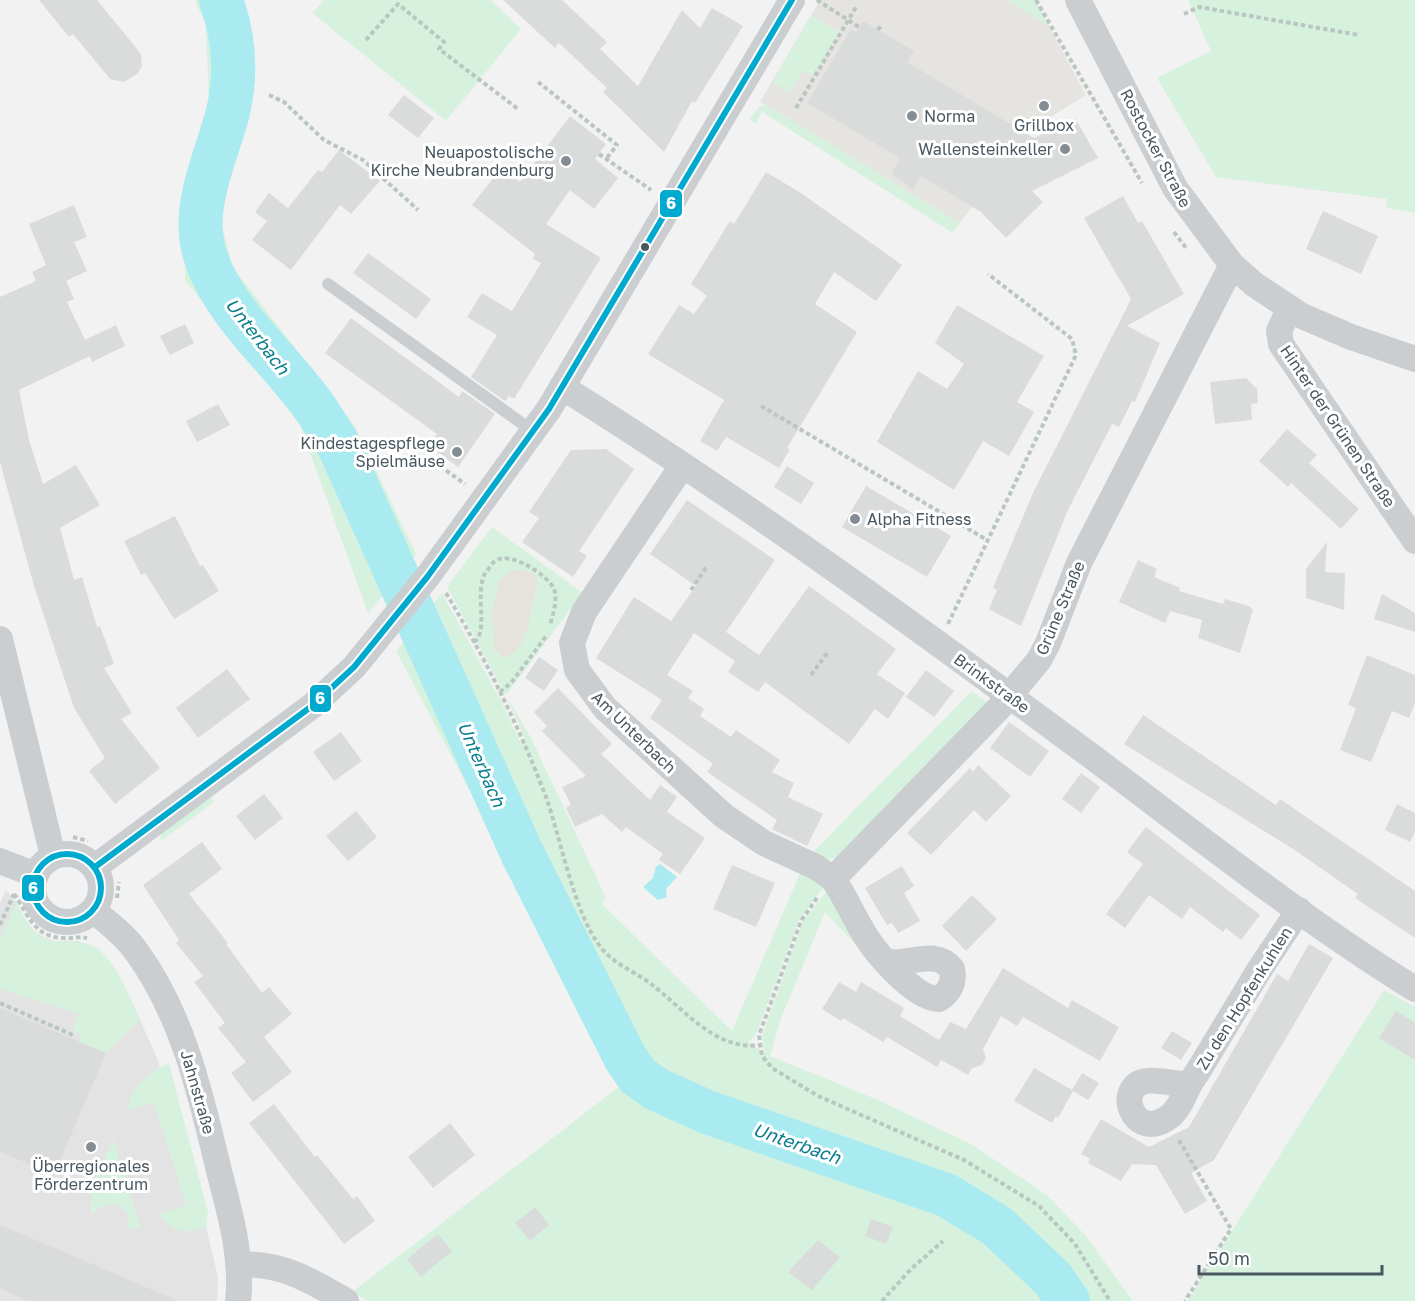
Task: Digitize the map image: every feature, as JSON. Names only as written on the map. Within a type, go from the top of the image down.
[{"type":"street","points":[[95,867],[312,706],[354,667],[429,575],[534,432],[673,203],[792,0]]},
{"type":"street","name":"Rostocker Straße","points":[[1078,0],[1175,188],[1232,265],[1289,309],[1351,337],[1415,359]]},
{"type":"street","name":"Grüne Straße","points":[[833,879],[1010,695],[1039,660],[1048,643],[1079,563],[1232,265]]},
{"type":"street","name":"Hinter der Grünen Straße","points":[[1289,309],[1279,331],[1281,344],[1415,541]]},
{"type":"street","name":"Brinkstraße","points":[[562,387],[807,550],[936,641],[1299,910],[1415,989]]},
{"type":"street","name":"Am Unterbach","points":[[682,466],[584,612],[572,643],[577,670],[606,708],[724,816],[764,843],[816,867],[833,879]]},
{"type":"street","points":[[0,639],[53,856]]},
{"type":"street","points":[[62,854],[81,856],[95,867],[102,889],[93,910],[84,918],[73,922],[50,917],[35,898],[36,875],[46,861],[53,856],[62,854]]},
{"type":"street","points":[[0,861],[36,875]]},
{"type":"street","points":[[833,879],[872,945],[888,962]]},
{"type":"street","name":"Jahnstraße","points":[[93,910],[137,952],[173,1016],[189,1059],[228,1205],[238,1264],[238,1301]]},
{"type":"street","name":"Zu den Hopfenkuhlen","points":[[1188,1084],[1144,1081],[1135,1087],[1130,1096],[1130,1108],[1135,1117],[1144,1123],[1155,1124],[1167,1119],[1177,1109],[1188,1084],[1197,1074],[1258,972],[1299,910]]},
{"type":"street","points":[[238,1264],[256,1263],[292,1272],[346,1301]]},
{"type":"lane","points":[[328,285],[534,432]]},
{"type":"path","points":[[817,0],[859,27]]},
{"type":"path","points":[[366,40],[398,4],[444,42],[439,49],[518,109]]},
{"type":"path","points":[[1184,14],[1199,7],[1359,35]]},
{"type":"path","points":[[796,108],[856,8]]},
{"type":"path","points":[[878,30],[882,24]]},
{"type":"path","points":[[538,82],[617,145],[606,159]]},
{"type":"path","points":[[269,95],[284,102],[324,140],[363,160],[418,210]]},
{"type":"path","points":[[599,154],[635,181],[673,203]]},
{"type":"path","points":[[936,641],[949,623],[1076,355],[1076,347],[1072,339],[988,274]]},
{"type":"path","points":[[761,406],[987,540]]},
{"type":"path","points":[[474,642],[480,636],[482,625],[479,595],[481,581],[495,560],[509,558],[521,562],[549,581],[556,598],[546,637],[511,683],[500,692]]},
{"type":"path","points":[[691,590],[707,566]]},
{"type":"path","points":[[429,575],[441,584],[500,692],[546,798],[586,924],[600,947],[616,963],[651,984],[698,1024],[726,1039],[749,1046],[759,1045]]},
{"type":"path","points":[[811,675],[828,652]]},
{"type":"path","points":[[833,879],[801,921],[759,1035],[762,1056],[772,1068],[818,1096],[964,1160],[1039,1206],[1075,1244],[1110,1301]]},
{"type":"path","points":[[0,925],[14,893]]},
{"type":"path","points":[[0,1003],[75,1036]]},
{"type":"path","points":[[1167,1119],[1231,1228],[1185,1301]]},
{"type":"path","points":[[882,1301],[911,1269],[943,1241]]},
{"type":"shaded area","points":[[820,0],[1035,0],[1086,95],[1028,131],[960,223],[760,102]]},
{"type":"shaded area","name":"Überregionales Förderzentrum","points":[[6,890],[16,902],[27,925],[35,932],[53,941],[78,941],[96,948],[110,963],[132,1002],[157,1058],[206,1227],[218,1277],[217,1301],[0,1301],[0,903]]},
{"type":"green space","points":[[195,0],[243,0],[254,49],[249,106],[229,164],[220,217],[232,266],[355,426],[416,554],[368,613],[300,425],[185,280],[185,198],[209,107],[206,26]]},
{"type":"green space","points":[[324,0],[491,0],[521,29],[446,121],[312,13]]},
{"type":"green space","points":[[1008,0],[1035,0],[1051,28]]},
{"type":"green space","points":[[1188,0],[1415,0],[1415,213],[1386,208],[1387,199],[1216,177],[1157,78],[1211,51]]},
{"type":"green space","points":[[811,15],[839,32],[813,76],[803,70],[790,93],[773,82]]},
{"type":"green space","points":[[766,105],[960,223],[953,233],[762,112],[756,123],[749,119],[760,106]]},
{"type":"green space","points":[[492,527],[583,593],[506,695],[447,587]]},
{"type":"green space","points":[[442,593],[500,699],[521,744],[526,742],[506,695],[532,740],[606,898],[602,904],[732,1031],[801,871],[825,885],[799,920],[756,1034],[748,1042],[765,1053],[762,1036],[803,922],[828,889],[857,946],[825,912],[780,1021],[770,1056],[878,1100],[971,1144],[1047,1195],[1085,1235],[1133,1301],[368,1301],[352,1292],[624,1083],[396,651]]},
{"type":"green space","points":[[972,691],[988,703],[842,856],[833,859],[809,856]]},
{"type":"green space","points":[[211,797],[214,802],[161,841],[161,834]]},
{"type":"green space","points":[[16,902],[24,918],[40,935],[56,941],[89,944],[104,955],[117,972],[140,1019],[106,1053],[79,1042],[81,1035],[72,1030],[79,1014],[0,989],[0,938]]},
{"type":"green space","points":[[1384,990],[1415,1007],[1415,1301],[1188,1301]]},
{"type":"green space","points":[[169,1063],[208,1213],[206,1227],[192,1231],[175,1229],[160,1214],[186,1205],[154,1102],[127,1111],[132,1095],[142,1082]]},
{"type":"green space","points":[[113,1139],[141,1228],[128,1229],[127,1213],[118,1206],[105,1206],[92,1215],[94,1186]]},
{"type":"sand","points":[[512,570],[530,572],[535,575],[537,584],[525,636],[517,649],[504,658],[494,650],[492,614],[499,580]]},
{"type":"water","points":[[660,864],[677,877],[666,889],[667,897],[658,900],[643,887],[653,878],[656,867]]},
{"type":"building","points":[[39,0],[97,0],[141,54],[142,66],[137,74],[124,82],[110,79],[73,34],[69,37]]},
{"type":"building","points":[[503,0],[562,0],[607,42],[600,49],[638,86],[682,10],[700,28],[712,8],[743,26],[695,103],[692,101],[664,152],[603,92],[607,88],[559,43],[555,48]]},
{"type":"building","name":"Norma","points":[[863,21],[914,51],[907,62],[1034,138],[1075,118],[1098,158],[1032,191],[1043,202],[1006,238],[981,212],[921,176],[913,189],[891,174],[900,158],[807,103],[851,29],[856,32]]},
{"type":"building","points":[[404,95],[434,118],[418,138],[388,115]]},
{"type":"building","points":[[570,116],[606,144],[595,159],[618,178],[594,209],[570,190],[546,224],[601,258],[514,399],[509,396],[505,401],[471,377],[497,335],[467,317],[482,293],[512,311],[541,263],[533,259],[535,254],[472,205],[502,167],[520,182]]},
{"type":"building","points":[[339,150],[380,181],[351,214],[340,205],[291,270],[252,240],[267,221],[255,212],[269,193],[288,208],[318,170],[322,172]]},
{"type":"building","points":[[766,172],[801,193],[902,265],[876,301],[834,272],[815,304],[857,332],[787,448],[790,449],[779,468],[726,437],[717,451],[700,441],[724,400],[648,354],[679,305],[694,314],[707,296],[691,284],[730,221],[734,224]]},
{"type":"building","points":[[1123,196],[1138,223],[1142,221],[1184,294],[1127,326],[1160,343],[1135,402],[1132,401],[1119,427],[1112,424],[1068,510],[1021,626],[989,609],[997,590],[993,588],[1033,493],[1131,299],[1084,218]]},
{"type":"building","points":[[74,205],[87,237],[74,242],[87,271],[66,281],[74,299],[67,302],[85,340],[116,325],[125,346],[92,362],[90,356],[19,390],[29,440],[43,484],[76,465],[100,505],[60,528],[74,580],[82,577],[97,627],[100,626],[114,664],[104,668],[132,713],[121,719],[160,768],[115,804],[89,771],[105,758],[74,708],[34,586],[0,462],[0,297],[36,281],[32,272],[46,265],[29,224]]},
{"type":"building","points":[[1323,211],[1378,236],[1361,274],[1306,249]]},
{"type":"building","points":[[368,253],[431,299],[416,319],[353,273]]},
{"type":"building","points":[[957,305],[1044,356],[1017,402],[1034,412],[1009,456],[983,441],[954,490],[877,442],[918,371],[947,389],[964,364],[935,343]]},
{"type":"building","points":[[351,318],[459,397],[462,391],[495,414],[458,467],[428,445],[437,434],[325,353]]},
{"type":"building","points":[[185,324],[194,343],[170,355],[160,336]]},
{"type":"building","points":[[1246,378],[1257,389],[1258,403],[1251,404],[1252,420],[1215,424],[1210,382]]},
{"type":"building","points":[[218,404],[230,425],[197,442],[186,421]]},
{"type":"building","points":[[1287,429],[1317,455],[1309,463],[1359,509],[1341,529],[1291,483],[1288,487],[1259,461]]},
{"type":"building","points":[[606,449],[634,469],[579,551],[587,556],[573,577],[522,542],[539,518],[529,512],[571,450]]},
{"type":"building","points":[[787,466],[814,483],[801,504],[774,487]]},
{"type":"building","points":[[866,486],[951,536],[927,577],[842,527]]},
{"type":"building","points":[[687,500],[775,560],[726,632],[759,655],[809,586],[896,649],[877,674],[905,693],[888,719],[875,709],[849,744],[765,682],[758,692],[728,672],[735,661],[694,633],[667,675],[693,691],[688,698],[704,709],[700,716],[731,737],[736,730],[780,760],[772,772],[794,783],[788,797],[823,814],[807,846],[772,829],[777,820],[707,772],[713,764],[650,718],[662,700],[596,658],[634,597],[671,621],[696,586],[650,554]]},
{"type":"building","points":[[175,516],[200,566],[203,565],[219,591],[174,619],[145,573],[141,575],[124,541]]},
{"type":"building","points":[[1327,542],[1325,572],[1345,573],[1344,610],[1306,598],[1306,569]]},
{"type":"building","points":[[1138,560],[1157,569],[1154,577],[1180,588],[1179,591],[1223,604],[1225,599],[1249,606],[1253,610],[1240,653],[1198,638],[1202,620],[1170,611],[1165,623],[1119,602]]},
{"type":"building","points":[[1382,594],[1415,613],[1415,632],[1374,619]]},
{"type":"building","points":[[1367,655],[1415,675],[1415,703],[1409,718],[1392,711],[1371,762],[1340,750],[1356,708],[1348,705]]},
{"type":"building","points":[[539,657],[558,670],[544,691],[525,678]]},
{"type":"building","points":[[227,669],[250,699],[198,738],[176,708]]},
{"type":"building","points":[[926,670],[954,691],[934,717],[906,697]]},
{"type":"building","points":[[558,688],[612,744],[601,754],[650,800],[660,785],[677,797],[667,812],[705,838],[680,874],[659,860],[663,854],[626,827],[622,832],[602,814],[575,827],[566,808],[571,805],[562,787],[586,776],[542,731],[547,726],[534,712]]},
{"type":"building","points":[[1143,715],[1276,805],[1280,799],[1415,891],[1415,938],[1355,898],[1358,894],[1293,849],[1124,744]]},
{"type":"building","points":[[1009,722],[1049,751],[1030,777],[990,748]]},
{"type":"building","points":[[341,732],[362,761],[334,781],[313,752]]},
{"type":"building","points":[[978,765],[1011,796],[986,822],[974,810],[931,855],[907,833],[970,768],[973,772]]},
{"type":"building","points":[[1081,773],[1100,787],[1081,813],[1062,799]]},
{"type":"building","points":[[264,794],[283,818],[255,840],[236,816]]},
{"type":"building","points":[[1397,804],[1415,813],[1415,832],[1410,842],[1385,830]]},
{"type":"building","points":[[356,811],[377,837],[348,861],[326,836]]},
{"type":"building","points":[[1146,827],[1260,915],[1241,940],[1226,928],[1223,932],[1190,907],[1182,919],[1149,895],[1125,928],[1106,914],[1143,864],[1127,852]]},
{"type":"building","points":[[202,842],[222,869],[189,894],[228,943],[226,944],[262,993],[269,987],[292,1014],[264,1037],[292,1072],[253,1102],[231,1073],[246,1062],[218,1028],[225,1023],[194,982],[203,976],[176,943],[179,940],[143,885]]},
{"type":"building","points":[[732,865],[775,883],[756,927],[713,909]]},
{"type":"building","points":[[902,866],[914,886],[904,893],[920,921],[898,933],[892,923],[887,925],[865,888]]},
{"type":"building","points":[[972,895],[997,919],[966,951],[942,926]]},
{"type":"building","points":[[1309,944],[1333,958],[1214,1160],[1191,1173],[1207,1201],[1185,1214],[1156,1165],[1132,1164],[1121,1181],[1088,1163],[1090,1159],[1081,1154],[1101,1119],[1149,1147],[1189,1127],[1277,974],[1288,981]]},
{"type":"building","points":[[1003,968],[1068,1008],[1072,1000],[1119,1027],[1100,1061],[1023,1017],[1017,1026],[1001,1016],[983,1049],[986,1058],[982,1065],[972,1068],[968,1075],[941,1060],[937,1067],[887,1037],[883,1042],[843,1018],[841,1021],[822,1009],[839,982],[856,992],[861,982],[904,1008],[900,1016],[939,1040],[950,1022],[966,1029]]},
{"type":"building","points":[[0,1008],[106,1053],[54,1174],[0,1152]]},
{"type":"building","points":[[1396,1011],[1415,1023],[1415,1060],[1379,1038]]},
{"type":"building","points":[[1172,1031],[1192,1043],[1181,1060],[1161,1048]]},
{"type":"building","points":[[1034,1068],[1072,1090],[1082,1073],[1099,1083],[1088,1100],[1073,1091],[1058,1118],[1056,1116],[1052,1123],[1014,1101]]},
{"type":"building","points":[[274,1104],[315,1157],[317,1155],[353,1199],[357,1196],[375,1221],[344,1244],[249,1123]]},
{"type":"building","points":[[450,1123],[475,1155],[433,1188],[408,1157]]},
{"type":"building","points":[[535,1207],[549,1225],[530,1241],[515,1223]]},
{"type":"building","points":[[871,1219],[893,1227],[886,1244],[865,1236]]},
{"type":"building","points":[[0,1225],[178,1301],[28,1301],[0,1288]]},
{"type":"building","points":[[438,1234],[452,1251],[421,1277],[407,1259]]},
{"type":"building","points":[[818,1240],[840,1257],[812,1290],[788,1272]]},
{"type":"waterway","name":"Unterbach","points":[[221,0],[229,27],[233,55],[233,84],[228,112],[202,203],[202,240],[206,258],[226,298],[239,317],[299,387],[338,444],[522,853],[626,1059],[638,1076],[656,1089],[707,1112],[946,1195],[997,1226],[1053,1279],[1068,1301]]},
{"type":"transit line","name":"6","points":[[95,867],[312,706],[354,667],[428,576],[549,409],[792,0]]},
{"type":"transit line","name":"6","points":[[67,854],[80,856],[91,864],[99,875],[101,888],[99,901],[91,912],[80,920],[67,922],[54,920],[43,912],[35,901],[33,888],[35,875],[43,864],[54,856],[67,854]]},
{"type":"place","name":"Grillbox","points":[[1044,106]]},
{"type":"place","name":"Norma","points":[[912,116]]},
{"type":"place","name":"Wallensteinkeller","points":[[1065,149]]},
{"type":"place","name":"Neuapostolische Kirche Neubrandenburg","points":[[566,161]]},
{"type":"place","name":"Kindestagespflege Spielmäuse","points":[[457,452]]},
{"type":"place","name":"Alpha Fitness","points":[[855,519]]},
{"type":"place","name":"Überregionales Förderzentrum","points":[[91,1147]]}]
